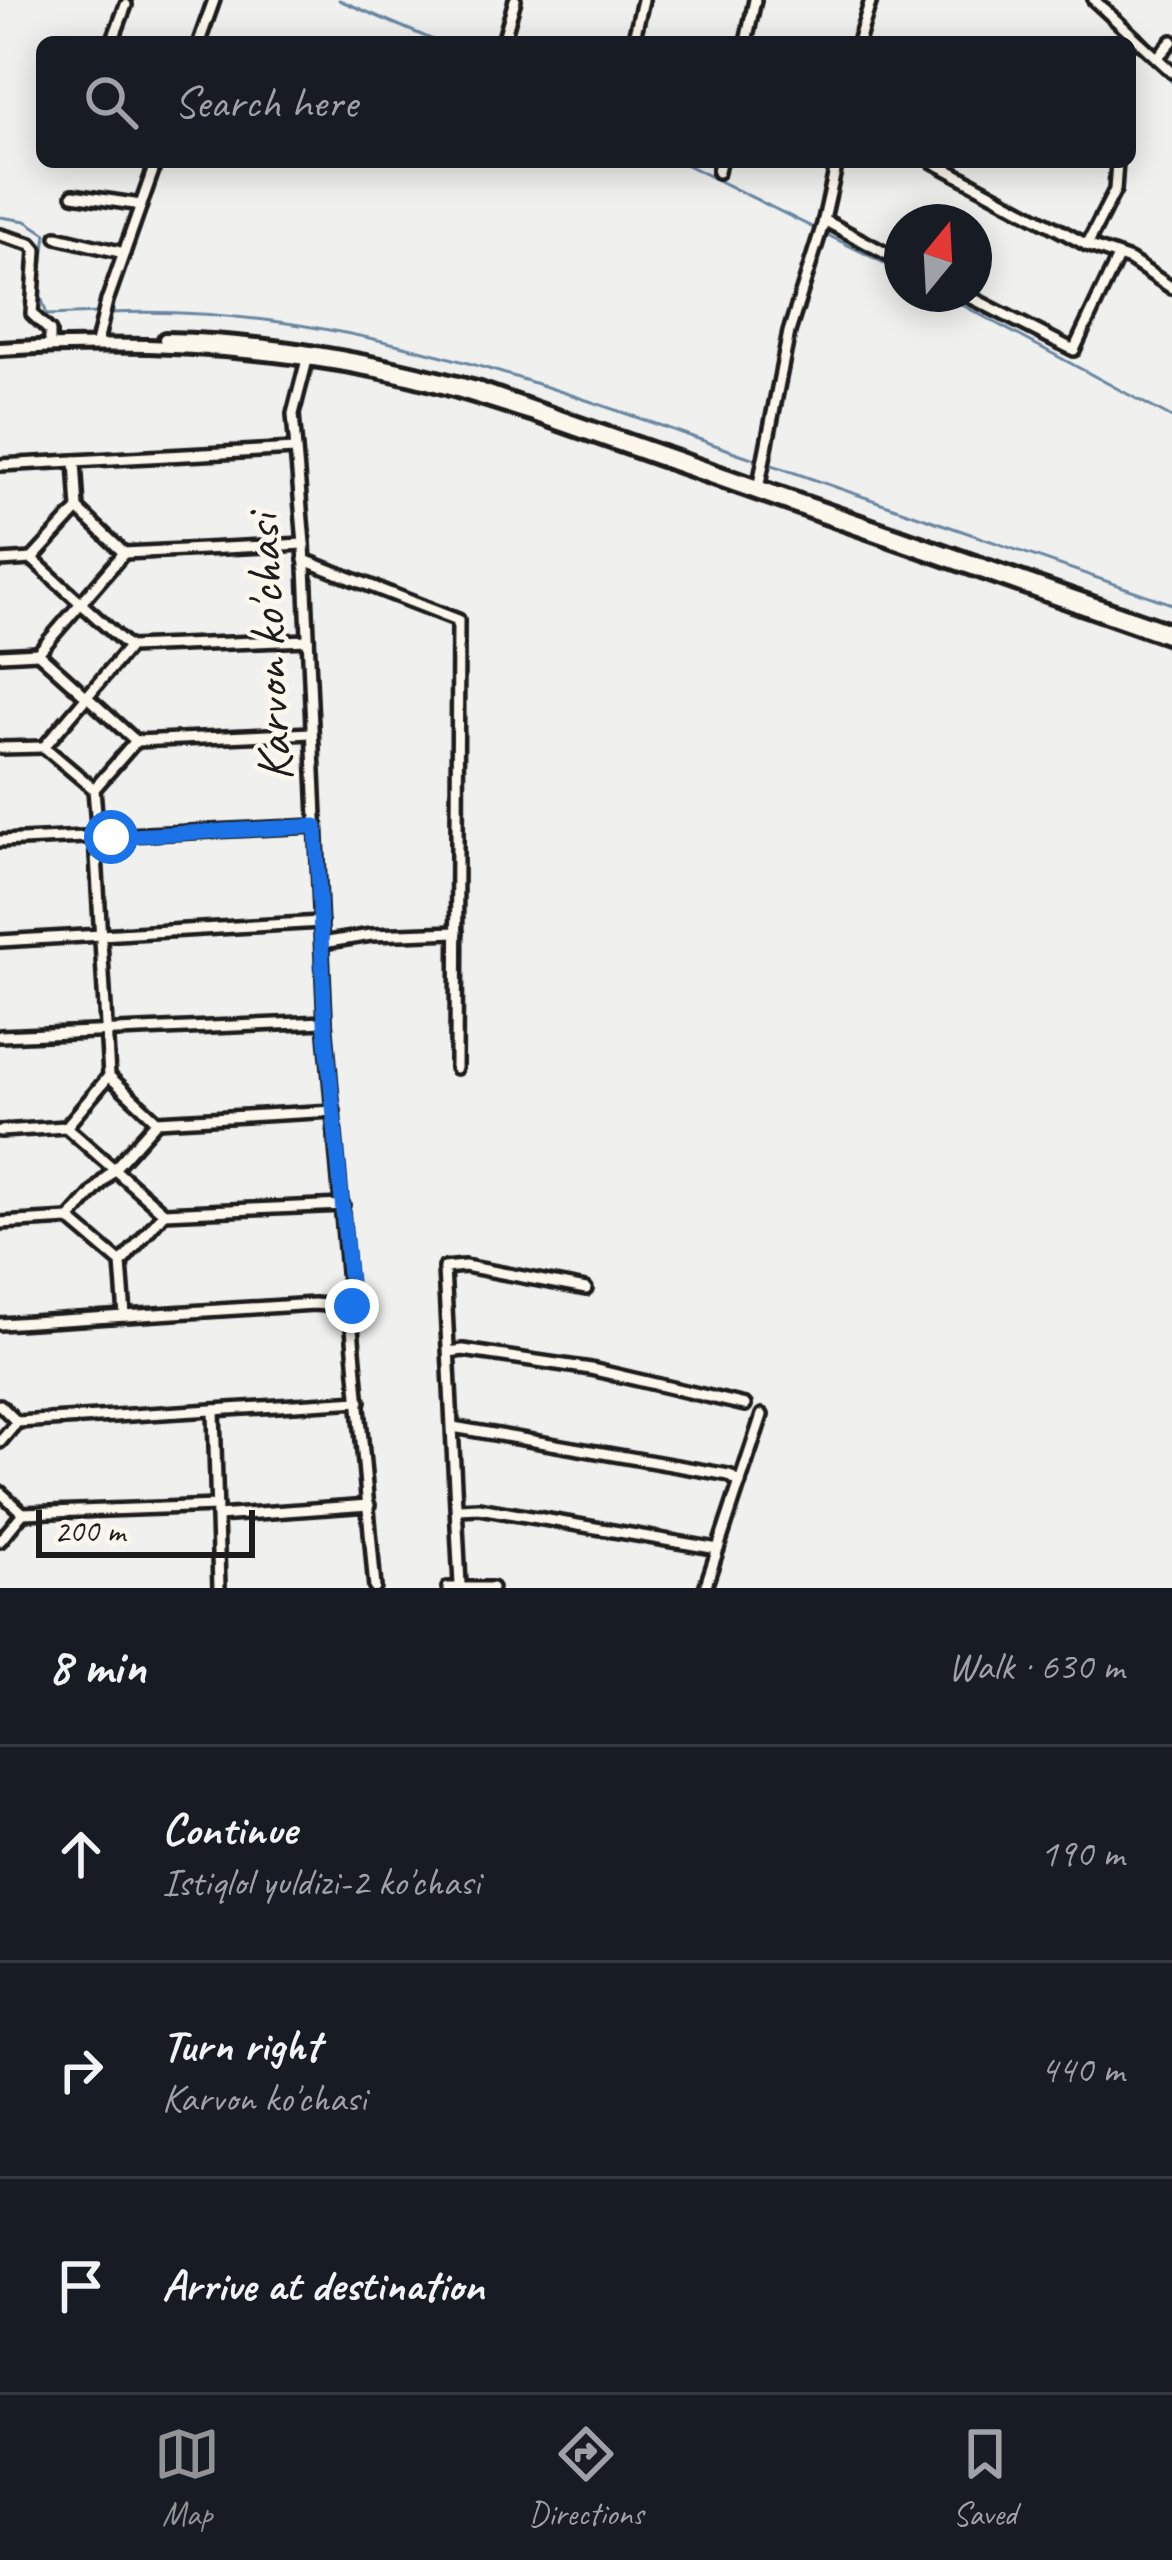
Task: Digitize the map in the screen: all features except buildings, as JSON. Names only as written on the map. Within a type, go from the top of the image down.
[{"type":"main road","points":[[0,346],[98,340]]},
{"type":"main road","points":[[0,346],[98,340],[309,356],[448,388],[1172,635]]},
{"type":"street","points":[[201,36],[214,0]]},
{"type":"street","points":[[504,36],[515,0]]},
{"type":"street","points":[[634,36],[643,0]]},
{"type":"street","points":[[747,36],[755,0]]},
{"type":"street","points":[[863,36],[871,0]]},
{"type":"street","points":[[1094,0],[1133,36]]},
{"type":"street","points":[[114,36],[126,5]]},
{"type":"street","points":[[1119,36],[1124,28]]},
{"type":"street","points":[[1136,39],[1172,72]]},
{"type":"street","points":[[1157,58],[1172,41]]},
{"type":"street","points":[[98,340],[154,168]]},
{"type":"street","points":[[758,490],[789,332],[836,168]]},
{"type":"street","points":[[944,168],[1087,245],[1130,260],[1172,288]]},
{"type":"street","points":[[1087,245],[1115,190],[1117,168]]},
{"type":"street","points":[[73,195],[141,206]]},
{"type":"street","points":[[823,222],[884,253]]},
{"type":"street","points":[[0,235],[31,244],[36,250],[32,314],[50,331],[50,340]]},
{"type":"street","points":[[57,237],[124,253]]},
{"type":"street","points":[[992,308],[1074,350],[1117,259]]},
{"type":"street","name":"Karvon ko'chasi","points":[[309,356],[293,414],[304,544],[325,1022],[375,1588]]},
{"type":"street","points":[[0,465],[295,449]]},
{"type":"street","points":[[75,461],[78,508],[124,553]]},
{"type":"street","points":[[32,559],[78,508]]},
{"type":"street","points":[[0,656],[38,653],[124,553],[304,544]]},
{"type":"street","points":[[0,561],[32,559],[128,647]]},
{"type":"street","points":[[304,560],[458,620],[456,1068]]},
{"type":"street","points":[[44,747],[128,647],[308,640]]},
{"type":"street","points":[[38,653],[136,741],[312,733]]},
{"type":"street","points":[[0,1131],[66,1127],[109,1076],[94,789],[136,741]]},
{"type":"street","points":[[0,748],[44,747],[94,789]]},
{"type":"street","points":[[0,842],[316,826]]},
{"type":"street","points":[[0,941],[321,922]]},
{"type":"street","points":[[322,943],[408,932],[457,932]]},
{"type":"street","points":[[0,1036],[325,1022]]},
{"type":"street","points":[[109,1076],[158,1120]]},
{"type":"street","points":[[68,1219],[158,1120],[334,1111]]},
{"type":"street","points":[[66,1127],[164,1213],[343,1205]]},
{"type":"street","points":[[125,1316],[121,1263],[164,1213]]},
{"type":"street","points":[[0,1223],[68,1219],[121,1263]]},
{"type":"street","points":[[492,1588],[454,1587],[458,1509],[444,1268],[465,1266],[586,1289]]},
{"type":"street","points":[[0,1324],[314,1304],[352,1306]]},
{"type":"street","points":[[449,1352],[591,1369],[745,1405]]},
{"type":"street","points":[[0,1442],[17,1422],[360,1400]]},
{"type":"street","points":[[0,1406],[17,1422]]},
{"type":"street","points":[[214,1410],[219,1588]]},
{"type":"street","points":[[705,1588],[761,1415]]},
{"type":"street","points":[[454,1427],[729,1475],[740,1483]]},
{"type":"street","points":[[0,1492],[23,1513],[368,1505]]},
{"type":"street","points":[[458,1509],[479,1508],[718,1550]]},
{"type":"street","points":[[0,1541],[23,1513]]},
{"type":"waterway","points":[[339,0],[424,36]]},
{"type":"waterway","points":[[1142,53],[1172,82]]},
{"type":"waterway","points":[[693,168],[884,263]]},
{"type":"waterway","points":[[0,217],[26,221],[46,234],[39,291],[47,315],[99,313]]},
{"type":"waterway","points":[[975,312],[1172,418]]},
{"type":"waterway","points":[[109,313],[192,313],[274,321],[436,354],[596,403],[1172,604]]},
{"type":"route","points":[[111,837],[316,826],[325,1022],[352,1306]]}]
